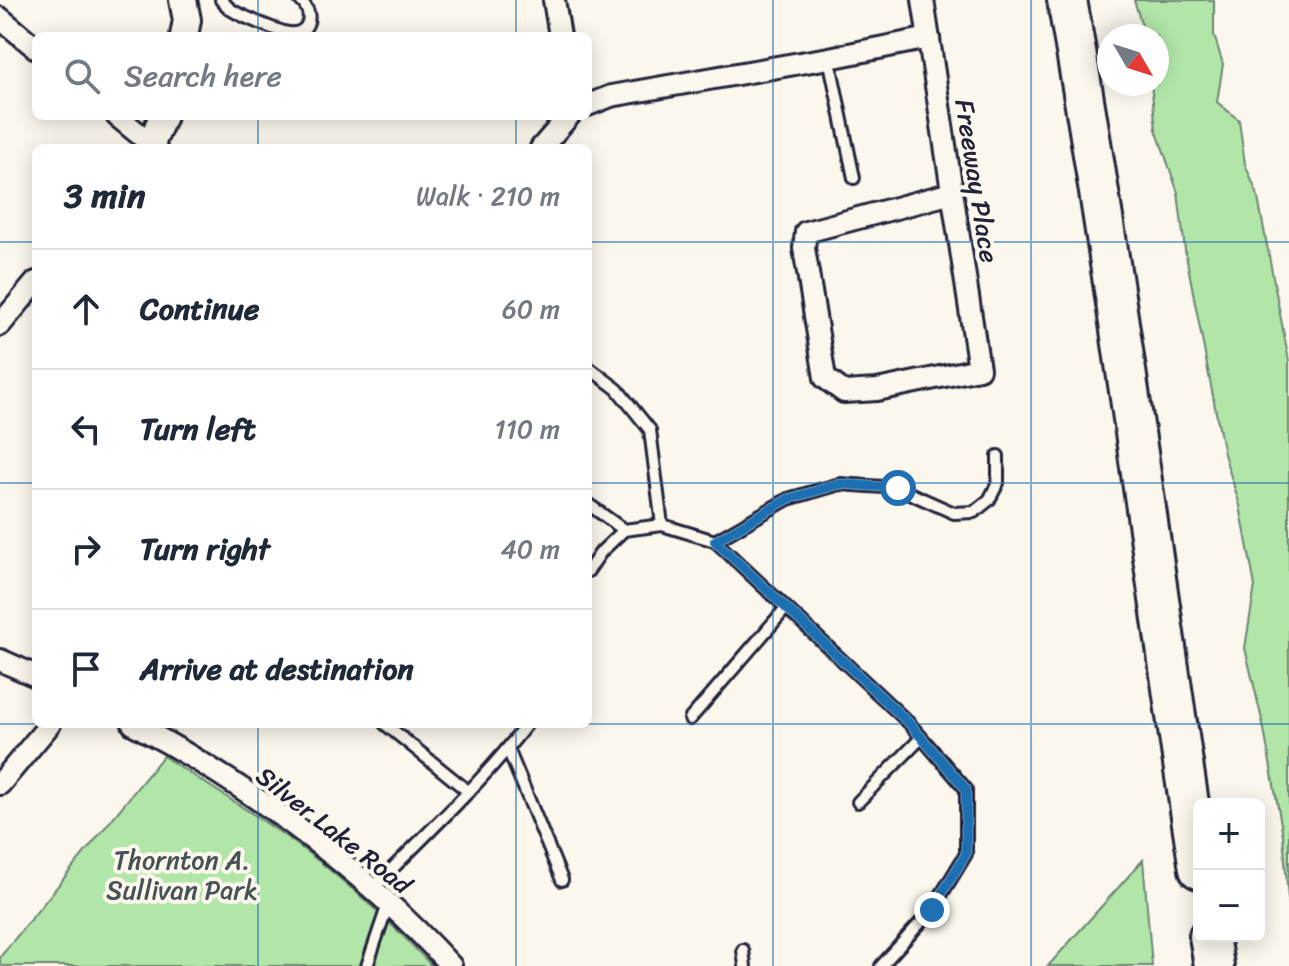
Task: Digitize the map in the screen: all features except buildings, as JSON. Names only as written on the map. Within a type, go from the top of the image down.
[{"type":"highway","points":[[1067,0],[1096,164],[1193,830]]},
{"type":"highway","points":[[1210,942],[1214,966]]},
{"type":"street","points":[[183,0],[187,20],[185,32]]},
{"type":"street","points":[[554,0],[559,32]]},
{"type":"street","name":"Freeway Place","points":[[923,0],[979,369],[877,390],[844,392],[825,378],[804,248],[806,232],[952,193]]},
{"type":"street","points":[[0,18],[32,45]]},
{"type":"street","points":[[592,103],[611,96],[929,38]]},
{"type":"street","points":[[122,120],[149,144]]},
{"type":"street","points":[[153,144],[162,120]]},
{"type":"street","points":[[544,144],[566,120]]},
{"type":"street","points":[[0,325],[32,287]]},
{"type":"street","points":[[0,660],[32,674]]},
{"type":"street","points":[[0,784],[47,728]]},
{"type":"street","name":"Silver Lake Road","points":[[140,728],[227,779],[289,822],[372,889],[451,966]]},
{"type":"lane","points":[[221,0],[230,8],[283,32]]},
{"type":"lane","points":[[300,0],[309,11],[310,19],[300,32]]},
{"type":"lane","points":[[829,58],[854,178]]},
{"type":"lane","points":[[592,370],[617,389],[650,430],[662,525]]},
{"type":"lane","points":[[715,541],[788,499],[840,484],[898,488],[954,513],[974,512],[989,500],[998,483],[998,456]]},
{"type":"lane","points":[[592,507],[624,530]]},
{"type":"lane","points":[[592,565],[624,530],[662,525],[715,541],[909,723],[966,789],[966,854],[932,910],[881,966]]},
{"type":"lane","points":[[690,719],[786,608]]},
{"type":"lane","points":[[390,728],[469,792]]},
{"type":"lane","points":[[372,889],[469,792],[524,728]]},
{"type":"lane","points":[[858,802],[921,738]]},
{"type":"lane","points":[[508,749],[562,880]]},
{"type":"lane","points":[[367,966],[388,904]]},
{"type":"lane","points":[[743,950],[745,966]]},
{"type":"green space","points":[[1134,0],[1214,0],[1214,35],[1223,64],[1217,102],[1239,120],[1245,164],[1257,193],[1289,361],[1289,912],[1283,835],[1263,724],[1245,648],[1255,586],[1240,506],[1224,454],[1185,250],[1178,193],[1156,129],[1152,96],[1169,96],[1169,24],[1141,24]]},
{"type":"green space","name":"Thornton A. Sullivan Park","points":[[163,756],[306,851],[380,914],[432,966],[0,966],[0,957]]},
{"type":"green space","points":[[1143,860],[1152,966],[1048,966]]},
{"type":"route","points":[[898,488],[840,484],[788,499],[715,541],[909,723],[966,789],[966,854],[932,910]]}]
